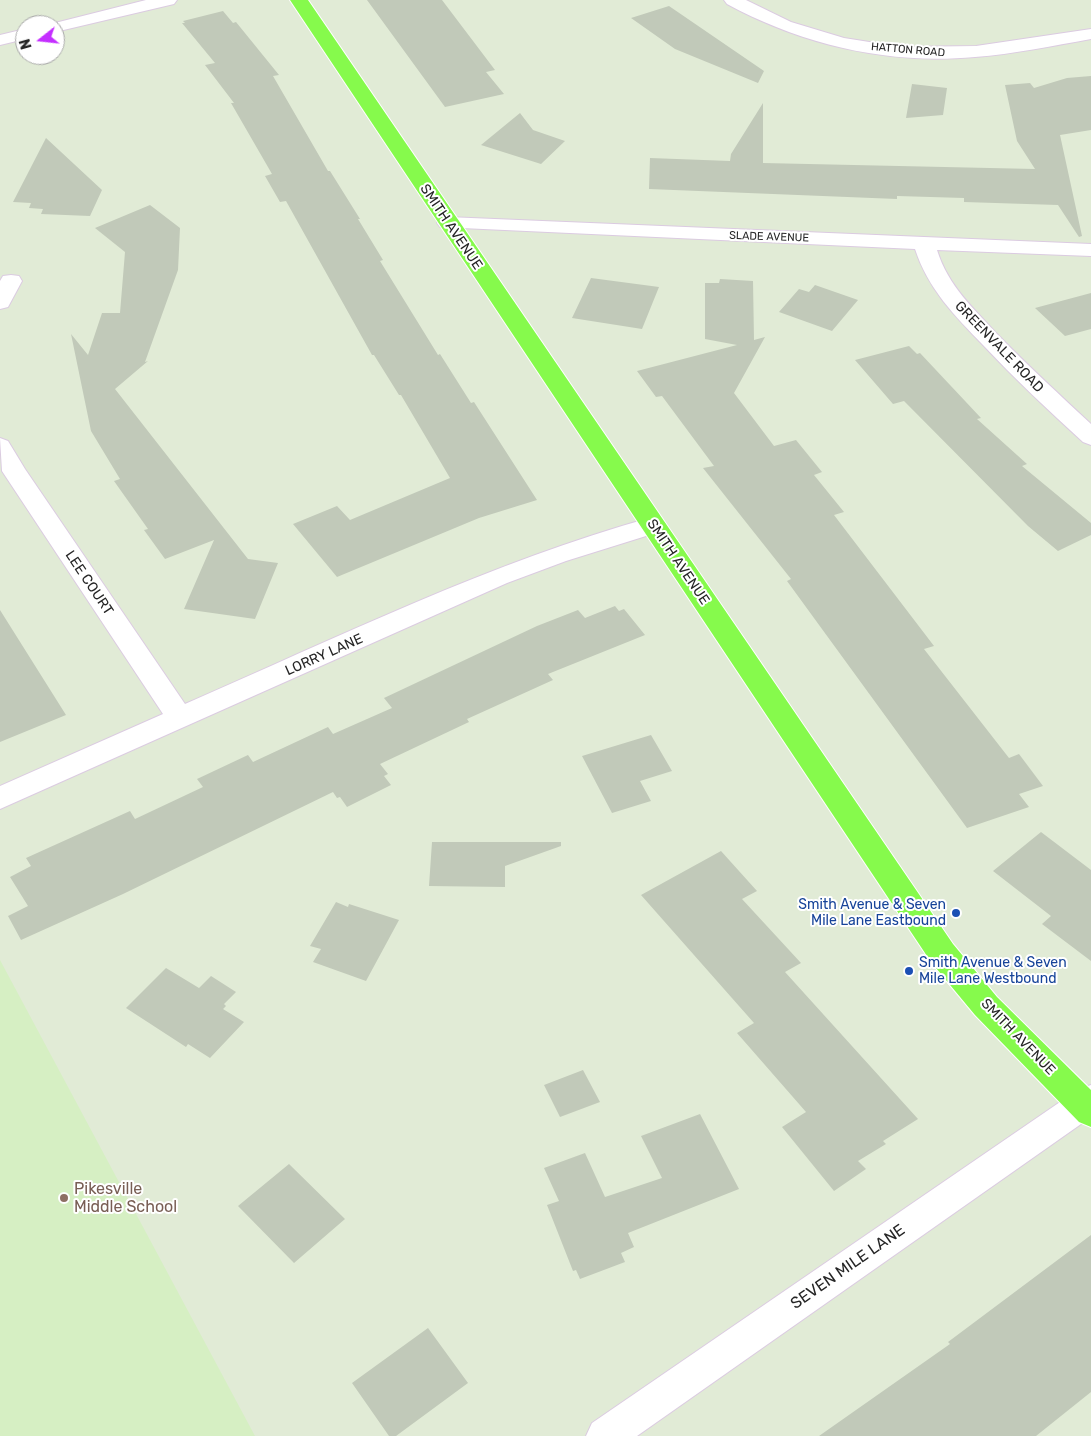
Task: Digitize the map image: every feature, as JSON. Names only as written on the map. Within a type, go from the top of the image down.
[{"type":"main road","name":"SMITH AVENUE","points":[[299,0],[447,223],[942,953],[986,1006],[1088,1105]]},
{"type":"street","points":[[65,25],[168,0]]},
{"type":"street","name":"HATTON ROAD","points":[[733,0],[776,22],[815,35],[849,44],[921,54],[989,51],[1091,34]]},
{"type":"street","points":[[0,40],[15,36]]},
{"type":"street","name":"SLADE AVENUE","points":[[447,223],[1091,250]]},
{"type":"street","name":"GREENVALE ROAD","points":[[924,244],[931,265],[941,284],[959,308],[1026,377],[1091,437]]},
{"type":"street","points":[[0,302],[11,281]]},
{"type":"street","name":"LEE COURT","points":[[0,446],[14,471],[180,718]]},
{"type":"street","name":"LORRY LANE","points":[[0,798],[498,577],[557,555],[653,525]]},
{"type":"street","name":"SEVEN MILE LANE","points":[[605,1436],[1088,1105]]},
{"type":"shaded area","name":"Pikesville Middle School","points":[[0,960],[255,1436],[0,1436]]},
{"type":"building","points":[[367,0],[442,0],[495,70],[486,72],[504,94],[445,107]]},
{"type":"building","points":[[669,6],[764,71],[758,83],[675,49],[631,18]]},
{"type":"building","points":[[223,11],[233,23],[236,22],[279,75],[273,76],[328,171],[330,171],[360,219],[358,219],[383,260],[380,261],[438,355],[440,354],[471,403],[474,402],[537,500],[479,518],[337,577],[293,524],[337,506],[350,520],[450,478],[401,395],[399,395],[374,355],[372,355],[286,201],[280,202],[265,176],[272,174],[231,103],[234,103],[205,65],[215,63],[182,23],[185,23],[183,21]]},
{"type":"building","points":[[1091,76],[1091,130],[1060,135],[1082,236],[1079,237],[1058,205],[964,202],[964,198],[897,196],[897,199],[649,189],[650,158],[730,161],[731,154],[763,103],[763,163],[1035,169],[1017,141],[1005,85],[1030,83],[1034,88],[1067,78]]},
{"type":"building","points":[[912,84],[947,88],[943,115],[906,118]]},
{"type":"building","points":[[520,113],[533,130],[565,141],[541,164],[481,145]]},
{"type":"building","points":[[46,138],[102,190],[90,216],[41,214],[43,209],[29,208],[31,203],[13,202]]},
{"type":"building","points":[[150,205],[180,228],[178,270],[145,362],[148,361],[115,389],[248,559],[278,563],[255,619],[184,609],[214,540],[165,559],[144,530],[148,529],[114,481],[120,479],[91,431],[71,334],[88,355],[102,313],[120,313],[125,252],[95,228]]},
{"type":"building","points":[[591,278],[659,287],[642,329],[572,318]]},
{"type":"building","points":[[720,279],[753,281],[754,340],[765,337],[734,393],[774,446],[796,440],[822,472],[814,475],[844,512],[834,515],[934,646],[924,649],[1009,758],[1019,754],[1043,786],[1019,794],[1029,807],[967,828],[787,581],[791,579],[703,468],[714,466],[662,396],[656,397],[637,371],[737,345],[705,339],[705,283],[719,283]]},
{"type":"building","points":[[815,285],[858,300],[832,331],[779,312],[799,289],[809,292]]},
{"type":"building","points":[[1091,293],[1091,329],[1065,336],[1035,308]]},
{"type":"building","points":[[909,346],[917,354],[920,353],[981,418],[977,419],[1027,464],[1022,466],[1091,523],[1091,535],[1058,551],[1028,526],[904,401],[893,404],[855,360]]},
{"type":"building","points":[[615,606],[619,611],[624,609],[645,635],[548,674],[553,680],[467,719],[469,722],[380,764],[388,774],[384,776],[391,785],[347,807],[340,797],[337,798],[333,792],[123,894],[21,940],[8,916],[28,906],[10,877],[31,866],[26,858],[130,811],[135,819],[203,787],[197,779],[248,755],[253,762],[328,727],[333,734],[392,708],[384,698],[537,626],[578,610],[585,618]]},
{"type":"building","points":[[0,610],[66,715],[0,742]]},
{"type":"building","points":[[651,735],[672,771],[640,781],[651,801],[612,813],[582,756]]},
{"type":"building","points":[[1041,832],[1091,870],[1091,961],[1042,924],[1051,916],[993,871]]},
{"type":"building","points":[[432,842],[561,842],[561,846],[505,866],[505,887],[429,886]]},
{"type":"building","points":[[721,851],[757,891],[742,899],[801,963],[785,972],[918,1119],[883,1141],[886,1144],[858,1161],[866,1169],[834,1191],[782,1127],[806,1112],[737,1033],[754,1023],[641,895]]},
{"type":"building","points":[[336,902],[348,907],[349,904],[399,920],[366,981],[313,962],[321,949],[310,946]]},
{"type":"building","points":[[166,968],[199,988],[211,976],[236,992],[224,1004],[226,1006],[223,1009],[244,1022],[210,1058],[188,1044],[186,1047],[126,1008]]},
{"type":"building","points":[[583,1070],[600,1102],[560,1117],[544,1085]]},
{"type":"building","points":[[700,1114],[739,1189],[628,1233],[634,1247],[621,1253],[625,1262],[580,1279],[576,1270],[573,1271],[547,1205],[559,1201],[544,1168],[585,1153],[605,1197],[662,1178],[641,1136]]},
{"type":"building","points":[[289,1164],[345,1219],[294,1263],[238,1206]]},
{"type":"building","points":[[1091,1235],[1091,1392],[1036,1436],[819,1436],[950,1344],[948,1342]]},
{"type":"building","points":[[428,1328],[468,1383],[396,1436],[389,1436],[352,1383]]},
{"type":"place","name":"Smith Avenue & Seven Mile Lane Eastbound","points":[[956,913]]},
{"type":"place","name":"Smith Avenue & Seven Mile Lane Westbound","points":[[909,971]]},
{"type":"place","name":"Pikesville Middle School","points":[[64,1198]]}]
